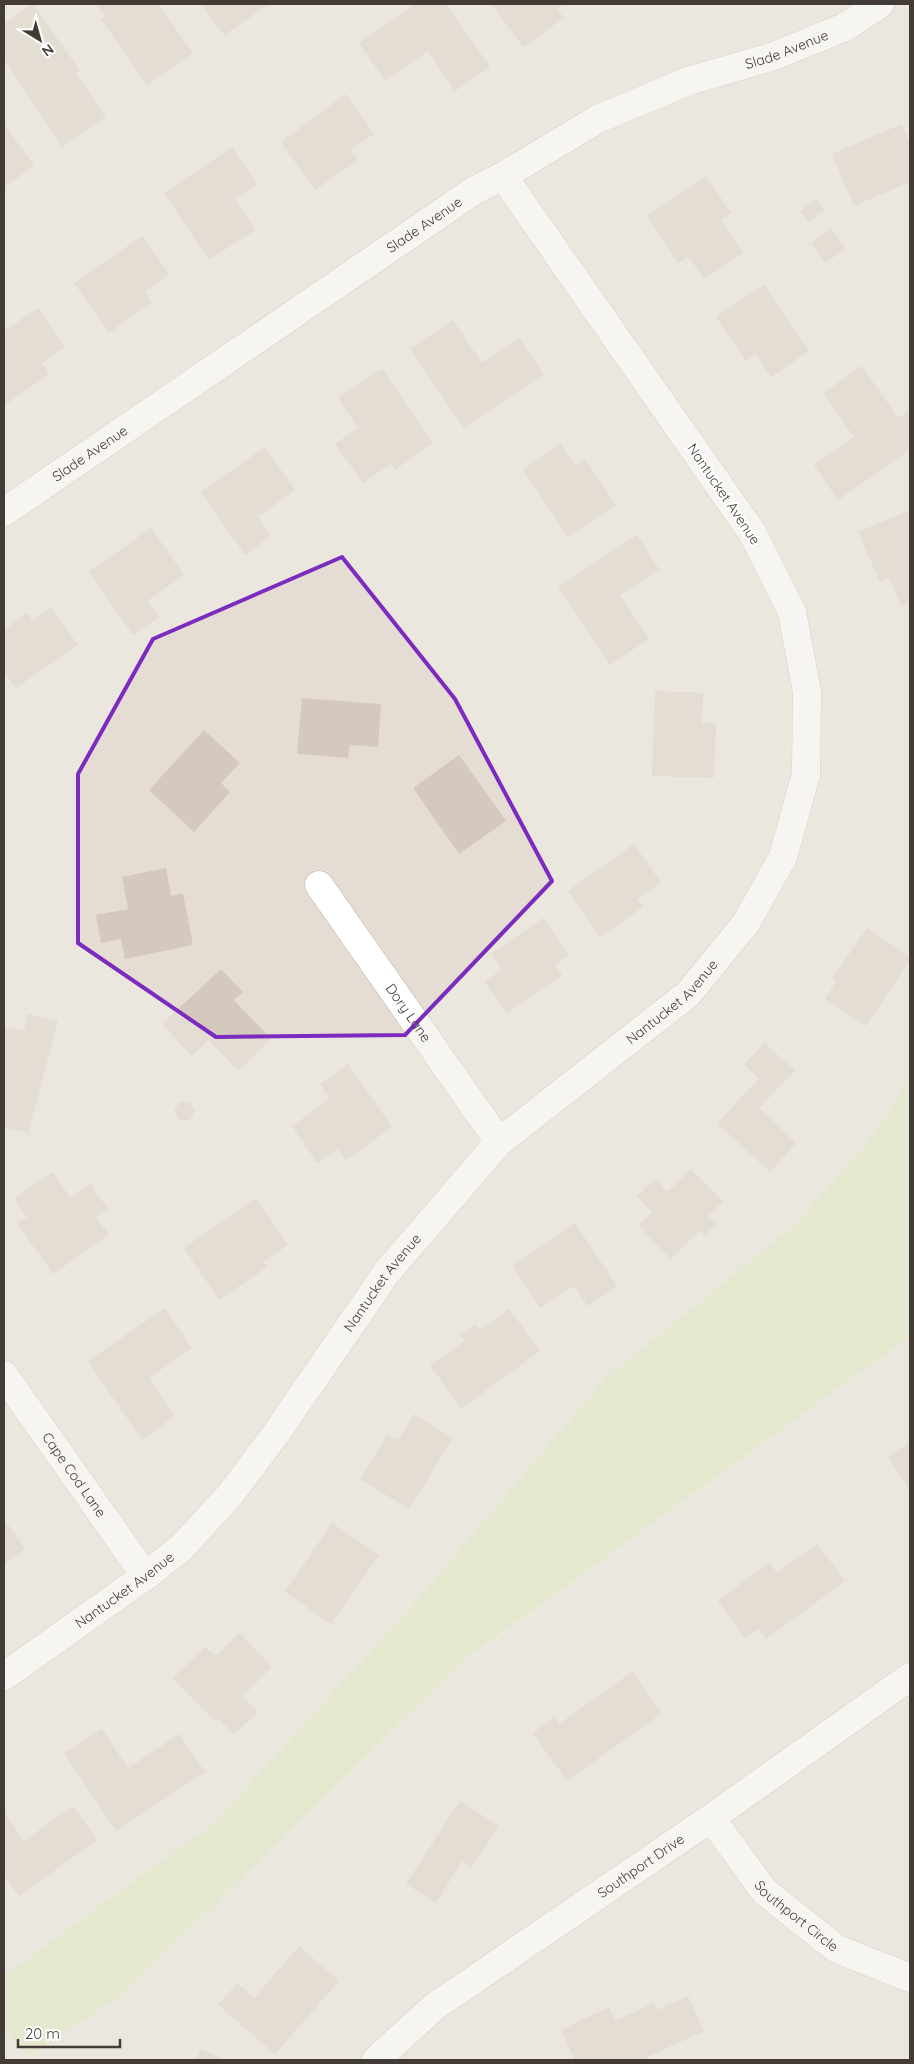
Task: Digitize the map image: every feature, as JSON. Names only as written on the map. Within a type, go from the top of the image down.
[{"type":"street","name":"Slade Avenue","points":[[4,512],[475,190],[503,176],[598,119],[688,81],[771,57],[845,27],[880,4]]},
{"type":"street","name":"Nantucket Avenue","points":[[4,1676],[147,1575],[181,1548],[230,1495],[277,1432],[387,1272],[499,1142],[688,994],[746,923],[783,857],[806,774],[807,692],[792,612],[753,534],[503,176]]},
{"type":"street","name":"Dory Lane","points":[[319,885],[499,1142]]},
{"type":"street","name":"Cape Cod Lane","points":[[4,1375],[137,1564],[147,1575]]},
{"type":"street","name":"Southport Drive","points":[[376,2060],[434,2006],[711,1818],[910,1678]]},
{"type":"street","name":"Southport Circle","points":[[711,1818],[765,1892],[837,1949],[910,1978]]},
{"type":"highlighted area","points":[[342,557],[455,699],[552,881],[405,1035],[216,1037],[78,943],[78,774],[153,639]]},
{"type":"shaded area","points":[[4,4],[910,4],[910,1078],[876,1133],[796,1224],[604,1380],[413,1605],[214,1823],[4,1976]]},
{"type":"shaded area","points":[[910,1336],[910,2060],[4,2060],[4,2025],[28,2056],[119,1997],[465,1661]]},
{"type":"green space","points":[[910,1078],[910,1336],[465,1660],[119,1997],[28,2056],[4,2025],[4,1976],[214,1823],[413,1605],[604,1380],[796,1224],[876,1133]]},
{"type":"building","points":[[33,4],[80,71],[76,74],[106,116],[62,147],[4,59],[4,24]]},
{"type":"building","points":[[96,4],[158,4],[193,53],[147,85],[101,19],[105,16]]},
{"type":"building","points":[[201,4],[269,4],[224,35]]},
{"type":"building","points":[[415,4],[446,4],[490,67],[455,91],[428,51],[385,81],[359,43]]},
{"type":"building","points":[[492,4],[564,4],[557,9],[564,18],[523,47]]},
{"type":"building","points":[[346,94],[374,134],[350,150],[358,160],[315,190],[281,142]]},
{"type":"building","points":[[4,124],[34,166],[4,187]]},
{"type":"building","points":[[902,124],[910,145],[910,182],[854,206],[832,154]]},
{"type":"building","points":[[232,147],[257,184],[235,199],[255,230],[209,260],[164,193]]},
{"type":"building","points":[[706,176],[731,213],[721,220],[743,253],[704,279],[688,256],[678,263],[647,216]]},
{"type":"building","points":[[816,199],[824,210],[808,222],[800,211]]},
{"type":"building","points":[[831,228],[846,249],[825,263],[811,243]]},
{"type":"building","points":[[142,236],[169,274],[145,291],[152,302],[109,333],[74,283]]},
{"type":"building","points":[[764,285],[809,351],[771,377],[756,354],[746,361],[716,317]]},
{"type":"building","points":[[38,308],[65,347],[42,363],[49,374],[6,404],[4,401],[4,331]]},
{"type":"building","points":[[453,320],[482,363],[519,338],[544,374],[464,428],[410,349]]},
{"type":"building","points":[[862,366],[898,418],[910,410],[910,450],[838,500],[814,465],[854,437],[823,393]]},
{"type":"building","points":[[382,369],[433,443],[395,470],[391,464],[363,483],[335,444],[358,428],[338,398]]},
{"type":"building","points":[[561,444],[575,466],[585,459],[616,505],[568,537],[523,469]]},
{"type":"building","points":[[265,447],[295,490],[258,517],[271,536],[245,555],[201,492]]},
{"type":"building","points":[[910,510],[910,603],[902,607],[889,578],[880,582],[858,532]]},
{"type":"building","points":[[151,528],[184,575],[147,601],[159,617],[133,635],[89,572]]},
{"type":"building","points":[[637,535],[659,569],[620,595],[649,639],[610,665],[558,587]]},
{"type":"building","points":[[51,607],[78,645],[16,688],[4,671],[4,630],[27,613],[32,620]]},
{"type":"building","points":[[655,691],[703,693],[702,723],[716,723],[714,778],[652,776]]},
{"type":"building","points":[[302,698],[381,704],[378,747],[350,745],[348,758],[297,754]]},
{"type":"building","points":[[204,730],[240,763],[221,783],[230,792],[194,832],[149,790]]},
{"type":"building","points":[[459,755],[506,821],[459,854],[413,788]]},
{"type":"building","points":[[634,844],[661,883],[637,899],[643,907],[600,937],[568,891]]},
{"type":"building","points":[[166,868],[171,896],[183,893],[193,945],[125,959],[121,939],[101,943],[96,915],[128,909],[122,877]]},
{"type":"building","points":[[543,918],[569,955],[555,965],[562,975],[507,1013],[484,981],[502,970],[491,954]]},
{"type":"building","points":[[867,928],[910,957],[910,960],[866,1026],[825,999],[836,982],[832,979]]},
{"type":"building","points":[[221,969],[243,992],[234,1000],[271,1039],[238,1071],[209,1040],[192,1056],[162,1024]]},
{"type":"building","points":[[28,1014],[58,1021],[28,1133],[4,1127],[4,1026],[24,1031]]},
{"type":"building","points":[[765,1043],[795,1071],[759,1108],[796,1143],[770,1172],[717,1123],[759,1079],[744,1065]]},
{"type":"building","points":[[348,1064],[392,1127],[346,1160],[338,1149],[317,1163],[292,1126],[330,1099],[320,1084]]},
{"type":"building","points":[[180,1102],[190,1103],[195,1111],[189,1121],[179,1120],[174,1111]]},
{"type":"building","points":[[691,1169],[723,1202],[708,1216],[716,1224],[705,1235],[701,1230],[671,1259],[638,1225],[652,1212],[637,1196],[655,1179],[667,1192]]},
{"type":"building","points":[[52,1172],[71,1198],[90,1184],[108,1209],[96,1217],[109,1235],[53,1274],[17,1223],[27,1217],[14,1199]]},
{"type":"building","points":[[256,1198],[288,1245],[263,1262],[267,1267],[219,1300],[184,1248]]},
{"type":"building","points":[[575,1223],[617,1286],[588,1306],[574,1286],[540,1308],[512,1266]]},
{"type":"building","points":[[165,1308],[192,1348],[149,1378],[175,1416],[142,1440],[88,1361]]},
{"type":"building","points":[[509,1309],[540,1351],[461,1409],[430,1365],[465,1341],[460,1335],[475,1324],[480,1330]]},
{"type":"building","points":[[414,1414],[453,1438],[409,1509],[360,1479],[387,1435],[398,1441]]},
{"type":"building","points":[[910,1442],[910,1490],[888,1457]]},
{"type":"building","points":[[4,1519],[25,1549],[4,1564]]},
{"type":"building","points":[[332,1523],[379,1555],[331,1624],[285,1592]]},
{"type":"building","points":[[817,1544],[845,1581],[766,1639],[758,1629],[745,1638],[718,1601],[769,1562],[777,1573]]},
{"type":"building","points":[[240,1633],[272,1667],[243,1696],[258,1712],[234,1734],[219,1718],[215,1722],[173,1678],[205,1647],[215,1656]]},
{"type":"building","points":[[632,1672],[662,1713],[567,1781],[533,1733],[554,1717],[559,1724]]},
{"type":"building","points":[[102,1729],[128,1768],[179,1734],[205,1772],[116,1831],[64,1753]]},
{"type":"building","points":[[460,1801],[499,1826],[472,1867],[462,1861],[436,1903],[406,1884]]},
{"type":"building","points":[[73,1806],[97,1840],[19,1896],[4,1875],[4,1812],[24,1841]]},
{"type":"building","points":[[299,1946],[339,1981],[275,2054],[218,2005],[237,1983],[254,1998]]},
{"type":"building","points":[[688,1996],[704,2031],[641,2060],[575,2060],[561,2030],[609,2007],[615,2021],[654,2003],[657,2010]]},
{"type":"building","points":[[201,2049],[226,2060],[196,2060]]}]
